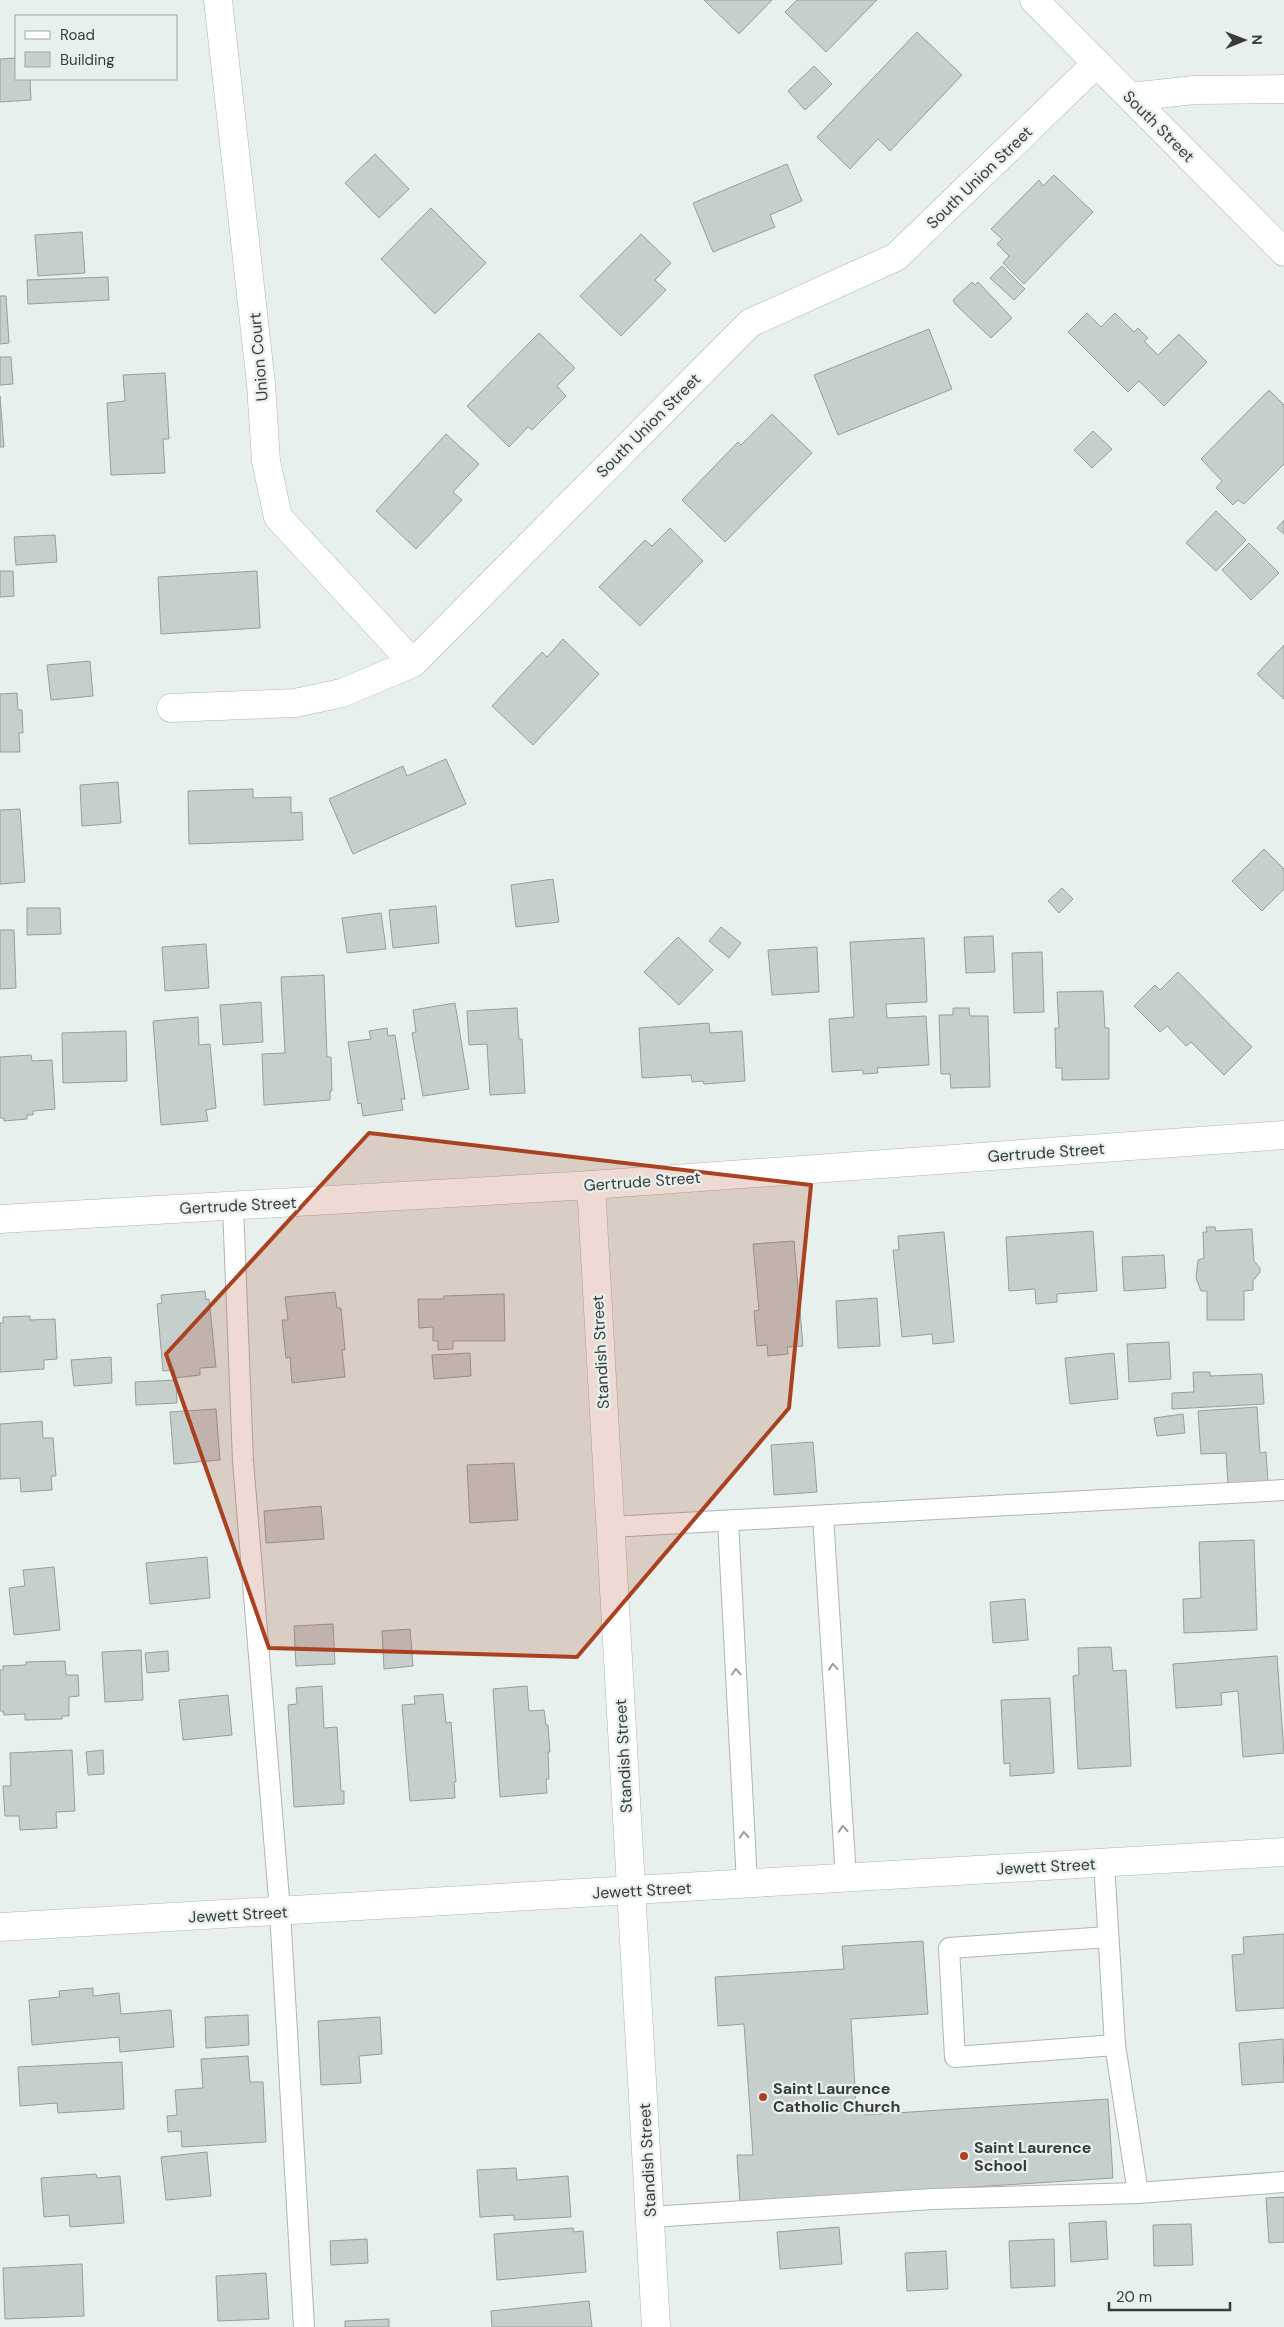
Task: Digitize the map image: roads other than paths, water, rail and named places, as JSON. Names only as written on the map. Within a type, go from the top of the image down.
[{"type":"street","name":"Union Court","points":[[218,0],[261,384],[266,461],[278,517],[412,663]]},
{"type":"street","name":"South Street","points":[[1034,0],[1284,252]]},
{"type":"street","name":"South Union Street","points":[[171,708],[295,704],[342,693],[412,663],[750,323],[896,257],[1097,63]]},
{"type":"street","points":[[1131,97],[1194,90],[1284,89]]},
{"type":"street","name":"Gertrude Street","points":[[0,1219],[591,1185],[1284,1136]]},
{"type":"street","name":"Standish Street","points":[[591,1185],[656,2327]]},
{"type":"street","name":"Jewett Street","points":[[0,1928],[1284,1852]]},
{"type":"lane","points":[[233,1206],[243,1461],[280,1911],[304,2327]]},
{"type":"lane","points":[[610,1527],[1284,1490]]},
{"type":"lane","points":[[823,1516],[846,1878]]},
{"type":"lane","points":[[728,1521],[747,1883]]},
{"type":"lane","points":[[1104,1862],[1115,2045],[1138,2193]]},
{"type":"lane","points":[[1108,1937],[949,1948],[955,2057],[1115,2045]]},
{"type":"lane","points":[[650,2217],[933,2199],[1138,2193],[1284,2182]]},
{"type":"place","name":"Saint Laurence Catholic Church","points":[[763,2097]]},
{"type":"place","name":"Saint Laurence School","points":[[964,2156]]}]
